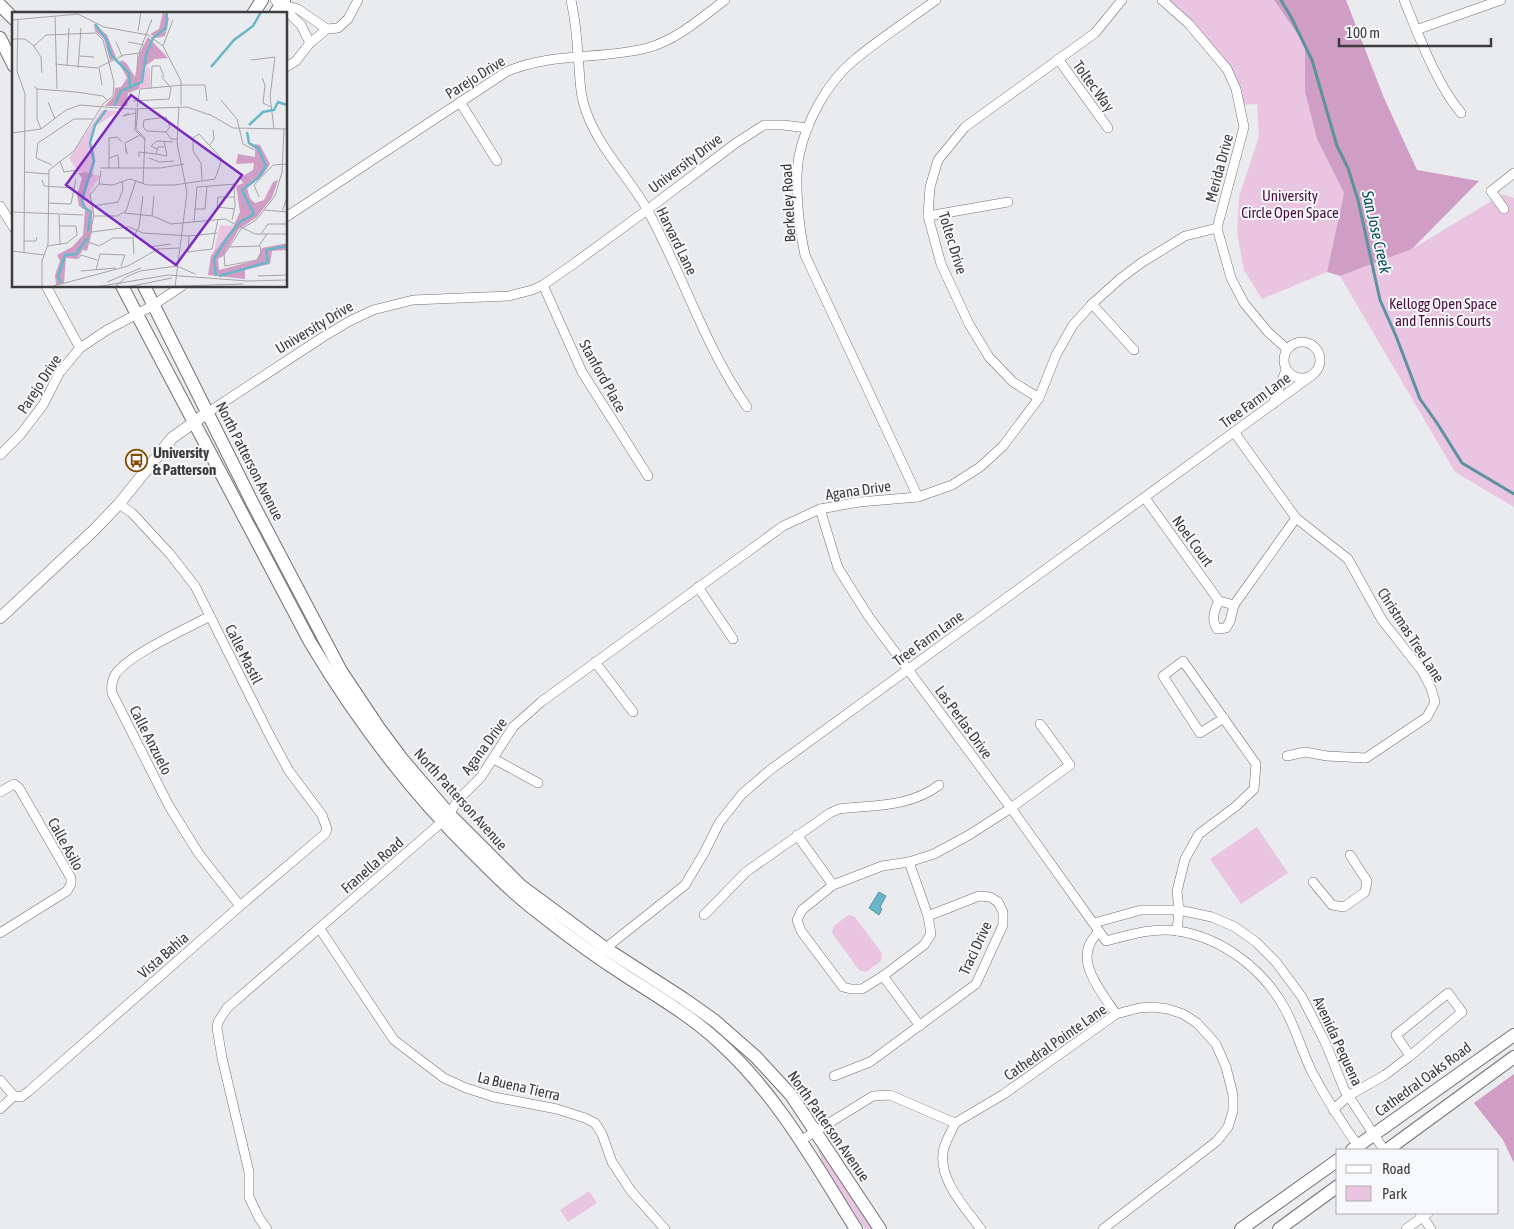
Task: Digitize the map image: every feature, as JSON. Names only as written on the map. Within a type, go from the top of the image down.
[{"type":"main road","points":[[254,12],[262,0]]},
{"type":"main road","points":[[0,5],[12,16]]},
{"type":"main road","points":[[0,38],[12,62]]},
{"type":"main road","name":"North Patterson Avenue","points":[[123,288],[283,592],[328,672],[397,770],[446,818],[520,885],[600,952],[720,1042],[778,1108],[856,1229]]},
{"type":"main road","name":"North Patterson Avenue","points":[[145,288],[152,306],[341,671],[396,751],[446,818]]},
{"type":"main road","name":"North Patterson Avenue","points":[[600,952],[684,998],[736,1038],[756,1057],[791,1096],[880,1229]]},
{"type":"main road","name":"Cathedral Oaks Road","points":[[1357,1149],[1514,1035]]},
{"type":"main road","points":[[1387,1149],[1514,1057]]},
{"type":"main road","points":[[1241,1229],[1336,1161]]},
{"type":"main road","points":[[1279,1229],[1336,1187]]},
{"type":"street","points":[[288,66],[296,61],[310,43],[326,29],[338,28],[348,19],[358,0]]},
{"type":"street","name":"Harvard Lane","points":[[571,0],[584,105],[598,139],[647,210],[729,379],[747,407]]},
{"type":"street","name":"Parejo Drive","points":[[288,216],[506,72],[520,65],[647,48],[672,39],[725,0]]},
{"type":"street","name":"Berkeley Road","points":[[918,497],[805,255],[800,232],[799,157],[816,109],[831,85],[852,62],[936,0]]},
{"type":"street","name":"Toltec Drive","points":[[1039,398],[1013,382],[990,356],[969,324],[941,264],[928,216],[930,187],[938,160],[965,128],[1095,33],[1122,0]]},
{"type":"street","name":"Merida Drive","points":[[1162,0],[1189,24],[1227,69],[1236,89],[1240,105],[1244,127],[1217,228]]},
{"type":"street","points":[[1404,0],[1449,99],[1461,113]]},
{"type":"street","points":[[1416,30],[1501,0]]},
{"type":"street","points":[[279,5],[298,10],[326,29]]},
{"type":"street","points":[[288,13],[301,25],[310,43]]},
{"type":"street","name":"Toltec Way","points":[[1058,59],[1108,128]]},
{"type":"street","points":[[460,102],[497,161]]},
{"type":"street","name":"University Drive","points":[[0,618],[93,531],[119,504],[172,438],[194,420],[323,336],[373,310],[413,300],[509,296],[532,290],[543,285],[736,143],[764,126],[783,125],[808,128]]},
{"type":"street","points":[[1504,209],[1491,191],[1514,174]]},
{"type":"street","points":[[928,216],[1008,202]]},
{"type":"street","points":[[0,206],[12,225]]},
{"type":"street","points":[[1217,228],[1231,278],[1244,303],[1268,332],[1287,350]]},
{"type":"street","name":"Agana Drive","points":[[446,818],[455,803],[481,777],[513,727],[542,702],[595,662],[783,526],[820,509],[859,502],[918,497],[952,485],[980,467],[1003,446],[1039,398],[1056,355],[1073,325],[1092,304],[1127,273],[1185,236],[1217,228]]},
{"type":"street","name":"Stanford Place","points":[[543,285],[582,372],[648,476]]},
{"type":"street","points":[[47,288],[80,348]]},
{"type":"street","name":"Parejo Drive","points":[[0,455],[20,435],[43,405],[60,372],[80,348],[179,288]]},
{"type":"street","points":[[1092,304],[1134,350]]},
{"type":"street","points":[[1273,404],[1286,370],[1284,360],[1287,350],[1301,342],[1310,343],[1317,349],[1320,363],[1311,376],[1306,378],[1295,377],[1286,370]]},
{"type":"street","name":"Tree Farm Lane","points":[[600,952],[685,884],[704,853],[719,822],[742,794],[770,770],[1311,376]]},
{"type":"street","name":"Christmas Tree Lane","points":[[1234,432],[1296,518],[1348,559],[1382,620],[1432,688],[1435,702],[1427,717],[1366,758],[1327,756],[1305,752],[1286,756]]},
{"type":"street","name":"Noel Court","points":[[1145,498],[1219,601]]},
{"type":"street","name":"Calle Mastil","points":[[119,504],[132,514],[185,571],[210,616],[271,738],[289,770],[322,815],[327,828]]},
{"type":"street","name":"Las Perlas Drive","points":[[820,509],[838,568],[869,617],[1011,808],[1106,941],[1130,934],[1177,931]]},
{"type":"street","points":[[1234,605],[1219,601],[1214,612],[1213,622],[1217,629],[1226,628],[1234,605],[1296,518]]},
{"type":"street","points":[[698,587],[733,638]]},
{"type":"street","name":"Calle Anzuelo","points":[[210,616],[136,655],[116,673],[111,684],[112,693],[169,806],[199,854],[240,906]]},
{"type":"street","points":[[1224,718],[1200,733],[1163,676],[1184,661],[1224,718],[1256,764],[1254,789],[1200,834],[1185,858],[1177,891],[1179,910],[1177,931],[1222,945],[1244,960],[1272,990],[1285,1009],[1311,1070],[1357,1149]]},
{"type":"street","points":[[595,662],[633,712]]},
{"type":"street","points":[[909,862],[928,916],[931,934],[924,945],[883,976],[862,989],[851,990],[843,987],[801,931],[797,920],[802,910],[833,885],[882,866],[909,862],[934,854],[970,835],[1070,765],[1040,724]]},
{"type":"street","points":[[494,759],[538,783]]},
{"type":"street","name":"Calle Asilo","points":[[0,792],[14,784],[19,788],[71,878],[72,884],[67,890],[0,933]]},
{"type":"street","points":[[704,915],[746,872],[830,813],[839,810],[908,801],[928,794],[939,785]]},
{"type":"street","name":"Franella Road","points":[[320,929],[446,818]]},
{"type":"street","name":"Vista Bahia","points":[[0,1109],[14,1096],[22,1096],[29,1091],[319,839],[327,828]]},
{"type":"street","points":[[797,835],[833,885]]},
{"type":"street","points":[[1313,882],[1332,905],[1344,908],[1365,892],[1368,881],[1350,856]]},
{"type":"street","name":"Traci Drive","points":[[834,1076],[870,1062],[976,984],[1003,925],[1003,912],[998,902],[990,897],[979,896],[928,916]]},
{"type":"street","name":"Avenida Pequena","points":[[1094,923],[1141,910],[1179,910],[1212,917],[1235,927],[1256,942],[1276,962],[1302,997],[1326,1044],[1348,1096],[1385,1149]]},
{"type":"street","points":[[268,1229],[259,1218],[249,1196],[249,1172],[222,1058],[217,1028],[218,1022],[227,1008],[320,929]]},
{"type":"street","name":"La Buena Tierra","points":[[320,929],[394,1040],[444,1078],[466,1088],[494,1097],[557,1109],[595,1123],[602,1134],[612,1162],[631,1192],[665,1229]]},
{"type":"street","points":[[1099,931],[1089,945],[1087,956],[1089,972],[1116,1014]]},
{"type":"street","points":[[883,976],[920,1026]]},
{"type":"street","points":[[1333,1110],[1348,1096],[1385,1075],[1410,1056],[1462,1012],[1448,993],[1396,1036],[1410,1056]]},
{"type":"street","name":"Cathedral Pointe Lane","points":[[955,1123],[1004,1094],[1116,1014],[1139,1008],[1168,1009],[1183,1014],[1197,1023],[1216,1044],[1226,1067],[1233,1095],[1233,1111],[1228,1127],[1217,1141],[1104,1229]]},
{"type":"street","points":[[0,1080],[14,1096]]},
{"type":"street","points":[[800,1141],[873,1096],[890,1095],[955,1123],[943,1149],[943,1165],[946,1178],[981,1229]]},
{"type":"street","points":[[1406,1229],[1424,1214],[1431,1229]]},
{"type":"green space","name":"University Circle Open Space","points":[[1162,0],[1274,0],[1305,45],[1305,92],[1317,139],[1344,193],[1327,272],[1262,299],[1244,270],[1237,233],[1239,197],[1259,136],[1257,104],[1241,105],[1227,69]]},
{"type":"green space","name":"Kellogg Open Space and Tennis Courts","points":[[1503,194],[1514,198],[1514,507],[1455,472],[1340,276],[1412,249]]},
{"type":"green space","points":[[1257,827],[1288,873],[1241,904],[1210,859]]},
{"type":"green space","points":[[848,915],[854,916],[882,953],[881,961],[866,972],[859,970],[832,933],[833,927]]},
{"type":"green space","points":[[818,1147],[873,1229],[865,1229],[823,1165]]},
{"type":"green space","points":[[589,1191],[597,1203],[568,1222],[560,1210]]},
{"type":"shaded area","points":[[1274,0],[1346,0],[1384,98],[1417,170],[1479,181],[1412,249],[1340,276],[1327,272],[1344,193],[1317,139],[1305,92],[1305,45]]},
{"type":"shaded area","points":[[1514,1074],[1514,1163],[1503,1140],[1474,1103]]},
{"type":"water","points":[[879,892],[886,896],[880,907],[882,909],[879,915],[869,908]]},
{"type":"waterway","name":"San Jose Creek","points":[[1281,0],[1312,60],[1337,146],[1348,168],[1358,200],[1380,300],[1420,399],[1462,463],[1514,494]]},
{"type":"place","name":"University & Patterson","points":[[137,461]]}]
